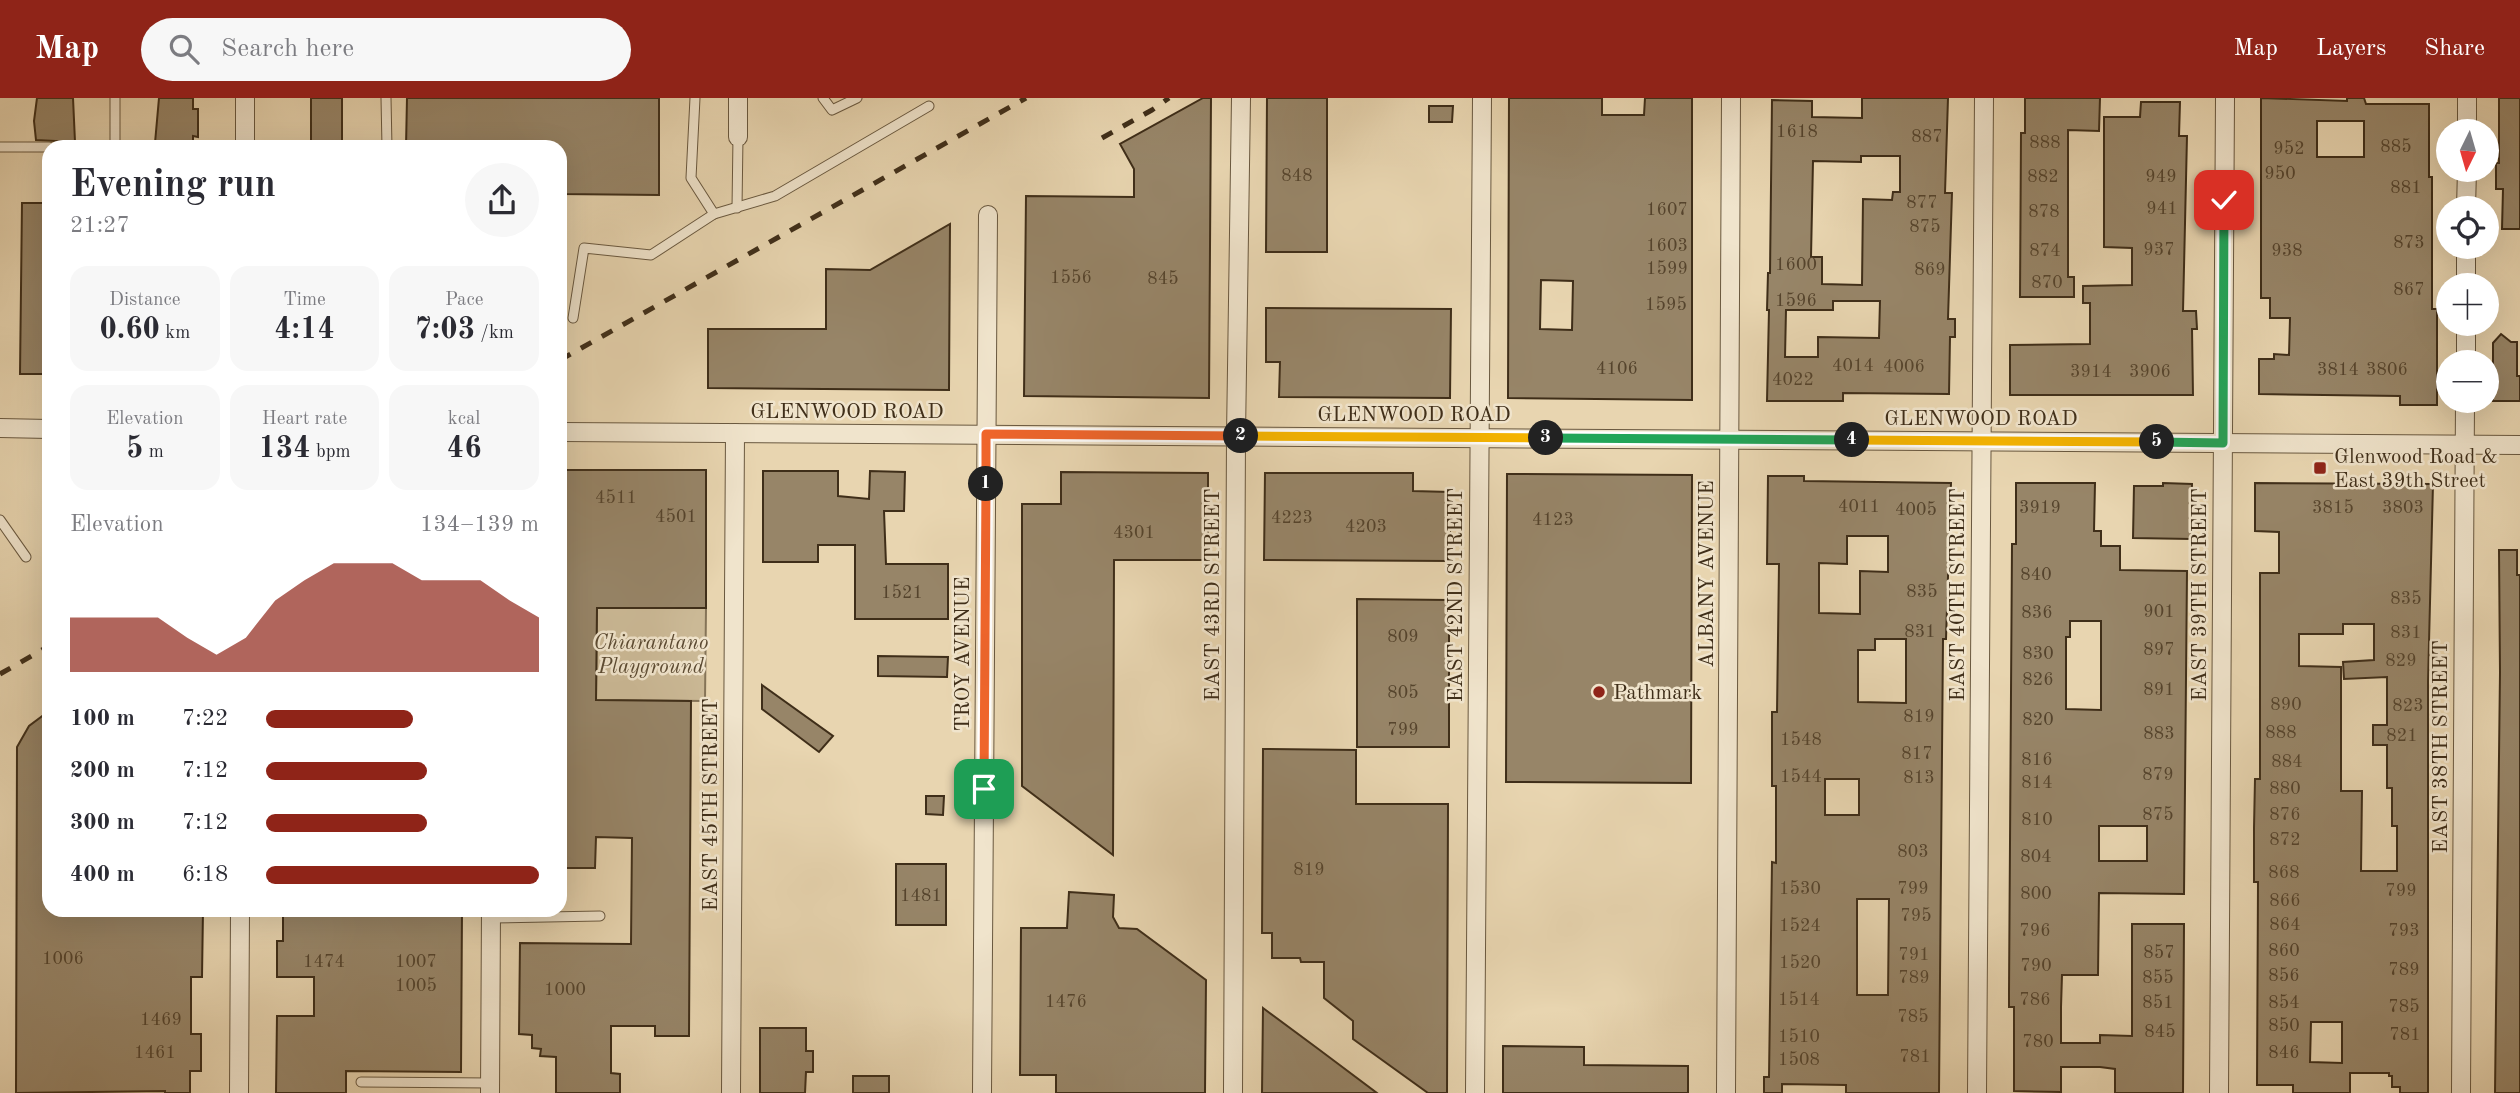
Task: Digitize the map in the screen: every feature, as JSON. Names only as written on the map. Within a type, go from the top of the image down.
[{"type":"street","points":[[245,98],[245,140]]},
{"type":"street","points":[[738,98],[738,137]]},
{"type":"street","name":"EAST 43RD STREET","points":[[1233,1093],[1236,436],[1241,98]]},
{"type":"street","name":"EAST 42ND STREET","points":[[1475,1093],[1482,98]]},
{"type":"street","name":"ALBANY AVENUE","points":[[1726,1093],[1731,98]]},
{"type":"street","name":"EAST 40TH STREET","points":[[1977,1093],[1984,98]]},
{"type":"street","name":"EAST 39TH STREET","points":[[2219,1093],[2225,98]]},
{"type":"street","points":[[2467,98],[2467,119]]},
{"type":"street","name":"TROY AVENUE","points":[[982,1093],[988,215]]},
{"type":"street","name":"EAST 38TH STREET","points":[[2461,1093],[2465,413]]},
{"type":"street","points":[[0,428],[42,429]]},
{"type":"street","name":"GLENWOOD ROAD","points":[[567,432],[2520,445]]},
{"type":"street","name":"EAST 45TH STREET","points":[[731,1093],[735,433]]},
{"type":"street","points":[[239,1093],[240,917]]},
{"type":"street","points":[[490,1088],[491,917]]},
{"type":"lane","points":[[115,98],[115,140]]},
{"type":"lane","points":[[386,98],[387,140]]},
{"type":"lane","points":[[695,98],[691,178],[714,214]]},
{"type":"lane","points":[[823,98],[832,110],[857,98]]},
{"type":"lane","points":[[573,318],[584,248],[651,255],[714,214],[775,196],[929,106]]},
{"type":"lane","points":[[737,208],[738,137]]},
{"type":"lane","points":[[0,147],[42,147]]},
{"type":"lane","points":[[0,520],[26,557]]},
{"type":"lane","points":[[567,915],[600,916]]},
{"type":"lane","points":[[361,1082],[490,1088]]},
{"type":"green space","name":"Chiarantano Playground","points":[[597,608],[706,608],[705,701],[596,700]]},
{"type":"building","points":[[37,98],[73,98],[75,140],[36,140],[34,121]]},
{"type":"building","points":[[159,98],[193,98],[193,109],[198,109],[198,137],[193,136],[193,140],[155,140]]},
{"type":"building","points":[[311,98],[342,98],[342,140],[311,140]]},
{"type":"building","points":[[407,98],[659,98],[659,195],[567,194],[567,140],[406,140]]},
{"type":"building","points":[[1203,98],[1211,98],[1209,398],[1024,396],[1026,196],[1134,197],[1134,169],[1120,144]]},
{"type":"building","points":[[1267,98],[1327,98],[1327,252],[1266,252]]},
{"type":"building","points":[[1509,98],[1602,98],[1602,115],[1644,115],[1645,98],[1692,98],[1692,400],[1508,398]],"holes":[[[1541,280],[1573,281],[1572,330],[1540,329]]]},
{"type":"building","points":[[1862,98],[1948,98],[1945,193],[1952,193],[1948,319],[1955,319],[1955,337],[1950,337],[1949,394],[1843,393],[1843,401],[1767,401],[1772,100],[1812,101],[1812,117],[1862,118]],"holes":[[[1861,156],[1900,156],[1900,192],[1893,192],[1892,200],[1863,199],[1862,285],[1822,284],[1822,257],[1811,257],[1813,161],[1861,162]],[[1833,301],[1880,301],[1879,338],[1818,337],[1818,357],[1785,357],[1786,310],[1833,310]]]},
{"type":"building","points":[[2025,98],[2100,98],[2099,131],[2068,130],[2068,277],[2074,277],[2074,297],[2020,297],[2021,133],[2025,133]]},
{"type":"building","points":[[2261,98],[2347,101],[2347,98],[2364,98],[2366,104],[2429,104],[2432,309],[2436,309],[2437,336],[2436,405],[2400,405],[2400,396],[2259,394],[2259,359],[2274,359],[2274,354],[2289,355],[2290,318],[2270,318],[2270,298],[2261,298]],"holes":[[[2317,121],[2364,121],[2364,157],[2317,157]]]},
{"type":"building","points":[[2499,98],[2520,98],[2520,229],[2502,229],[2503,189],[2496,189],[2496,182],[2499,182]]},
{"type":"building","points":[[2141,102],[2180,102],[2179,136],[2187,136],[2183,311],[2196,311],[2197,329],[2192,329],[2193,395],[2010,395],[2010,345],[2090,344],[2090,303],[2083,303],[2083,286],[2132,285],[2132,248],[2104,247],[2104,117],[2140,117]]},
{"type":"building","points":[[1429,106],[1453,106],[1452,122],[1429,122]]},
{"type":"building","points":[[22,203],[42,203],[42,374],[20,374]]},
{"type":"building","points":[[950,224],[949,390],[708,388],[708,329],[826,329],[826,269],[870,270]]},
{"type":"building","points":[[1266,308],[1451,309],[1450,398],[1279,397],[1280,362],[1266,362]]},
{"type":"building","points":[[2501,334],[2511,342],[2517,342],[2520,401],[2499,401],[2499,350],[2493,350],[2493,343]]},
{"type":"building","points":[[567,470],[706,470],[706,608],[597,608],[596,700],[691,701],[689,1036],[655,1036],[655,1026],[611,1026],[611,1073],[620,1074],[620,1093],[556,1093],[556,1057],[540,1056],[541,1049],[532,1048],[532,1035],[519,1034],[520,943],[631,944],[632,838],[596,837],[595,868],[567,868]]},
{"type":"building","points":[[763,471],[838,471],[838,496],[869,499],[870,471],[905,472],[904,511],[884,511],[886,564],[948,564],[948,619],[855,619],[855,545],[818,545],[818,562],[763,562]]},
{"type":"building","points":[[1061,472],[1208,473],[1208,560],[1114,560],[1113,855],[1022,786],[1022,504],[1061,504]]},
{"type":"building","points":[[1265,473],[1413,473],[1413,491],[1450,492],[1450,561],[1264,560]]},
{"type":"building","points":[[1507,474],[1692,475],[1691,783],[1506,782]]},
{"type":"building","points":[[1768,476],[1804,476],[1804,481],[1951,483],[1946,639],[1943,639],[1939,1093],[1846,1093],[1846,1085],[1782,1084],[1782,1093],[1764,1093],[1764,1077],[1769,1077],[1772,862],[1776,863],[1772,712],[1777,712],[1779,564],[1767,564]],"holes":[[[1847,536],[1888,536],[1888,572],[1860,571],[1860,614],[1819,613],[1819,563],[1847,564]],[[1875,639],[1906,639],[1906,703],[1858,702],[1858,650],[1875,650]],[[1825,779],[1859,779],[1859,815],[1825,815]],[[1857,899],[1889,899],[1888,995],[1857,995]]]},
{"type":"building","points":[[2016,483],[2095,483],[2094,531],[2101,531],[2101,546],[2120,546],[2120,570],[2187,571],[2184,894],[2099,893],[2098,975],[2062,975],[2061,1007],[2061,1043],[2100,1043],[2100,1035],[2132,1036],[2132,924],[2184,924],[2183,1093],[2115,1093],[2115,1069],[2100,1067],[2061,1067],[2061,1092],[2014,1091],[2014,1007],[2009,1007],[2009,992],[2012,544],[2016,544]],"holes":[[[2070,621],[2101,621],[2101,710],[2066,709],[2066,637],[2070,637]],[[2099,826],[2147,826],[2147,861],[2099,861]]]},
{"type":"building","points":[[2163,483],[2192,484],[2191,539],[2133,538],[2134,486],[2163,486]]},
{"type":"building","points":[[2255,483],[2433,484],[2428,682],[2428,1093],[2400,1093],[2400,1087],[2392,1087],[2392,1076],[2389,1076],[2389,1073],[2350,1073],[2350,1093],[2293,1093],[2293,1085],[2257,1085],[2258,882],[2254,882],[2254,828],[2255,779],[2260,779],[2260,573],[2279,573],[2279,532],[2255,531]],"holes":[[[2343,624],[2374,624],[2374,660],[2343,662],[2344,679],[2387,677],[2387,725],[2373,725],[2373,745],[2387,745],[2387,788],[2392,788],[2392,826],[2397,826],[2397,871],[2361,871],[2362,791],[2341,791],[2341,667],[2299,666],[2299,634],[2343,634]],[[2311,1022],[2342,1022],[2342,1063],[2310,1062]]]},
{"type":"building","points":[[2499,550],[2517,550],[2517,575],[2520,575],[2520,1093],[2495,1093]]},
{"type":"building","points":[[1357,599],[1449,600],[1449,747],[1357,747]]},
{"type":"building","points":[[878,656],[948,657],[947,677],[878,676]]},
{"type":"building","points":[[762,685],[833,736],[819,752],[762,709]]},
{"type":"building","points":[[42,716],[42,917],[203,917],[202,977],[191,977],[191,1034],[201,1034],[201,1071],[190,1071],[190,1093],[16,1093],[17,747],[29,726]]},
{"type":"building","points":[[1263,749],[1356,750],[1356,804],[1448,804],[1447,1093],[1428,1093],[1353,1039],[1353,1021],[1324,998],[1324,962],[1301,962],[1300,958],[1272,958],[1272,933],[1262,933]]},
{"type":"building","points":[[926,796],[944,796],[943,815],[926,814]]},
{"type":"building","points":[[896,864],[946,864],[946,925],[896,925]]},
{"type":"building","points":[[1069,892],[1114,895],[1113,917],[1119,928],[1137,929],[1206,980],[1205,1093],[1056,1093],[1056,1075],[1020,1075],[1021,928],[1067,928]]},
{"type":"building","points":[[283,917],[462,917],[461,1072],[346,1071],[346,1093],[276,1093],[277,1016],[314,1016],[314,977],[277,977],[277,941],[283,941]]},
{"type":"building","points":[[1263,1008],[1317,1048],[1377,1093],[1262,1093]]},
{"type":"building","points":[[760,1028],[806,1028],[806,1051],[813,1051],[813,1072],[806,1072],[805,1093],[760,1093]]},
{"type":"building","points":[[1503,1046],[1584,1047],[1584,1065],[1688,1066],[1688,1093],[1503,1093]]},
{"type":"building","points":[[853,1076],[889,1076],[889,1093],[853,1093]]},
{"type":"railway","points":[[567,356],[1026,98]]},
{"type":"railway","points":[[1102,138],[1169,98]]},
{"type":"railway","points":[[0,674],[42,650]]},
{"type":"place","name":"Glenwood Road & East 39th Street","points":[[2320,468]]},
{"type":"place","name":"Pathmark","points":[[1599,692]]},
{"type":"route","points":[[984,789],[986,434],[2223,443],[2224,200]]}]
